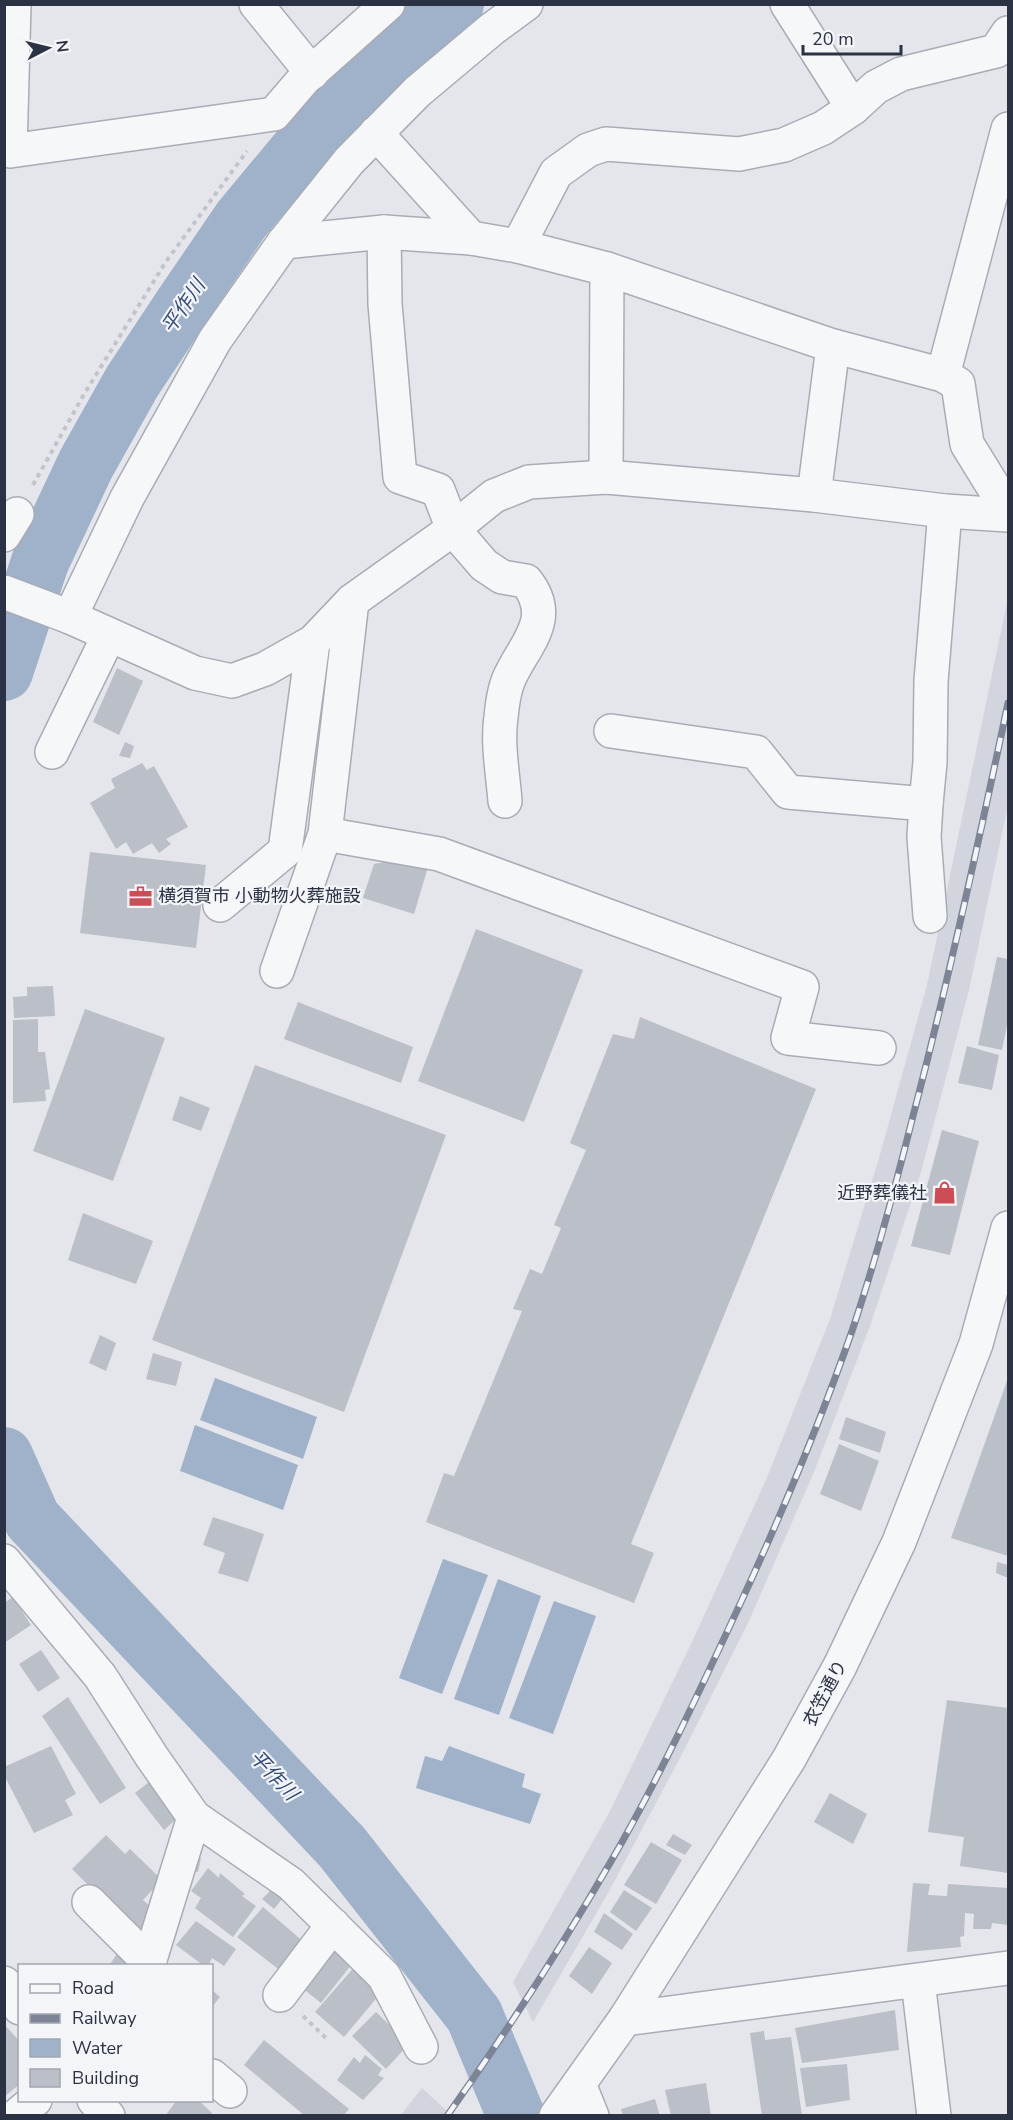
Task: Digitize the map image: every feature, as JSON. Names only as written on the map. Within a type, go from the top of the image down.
[{"type":"street","points":[[14,4],[10,151],[274,114],[304,79],[388,4]]},
{"type":"street","points":[[256,4],[312,73]]},
{"type":"street","points":[[70,617],[127,498],[215,340],[284,242],[349,161],[417,92],[492,29],[526,4]]},
{"type":"street","points":[[787,4],[853,108]]},
{"type":"street","points":[[518,246],[556,173],[588,150],[606,144],[739,154],[784,145],[823,128],[853,108],[876,87],[901,74],[996,51],[1008,33]]},
{"type":"street","points":[[943,375],[1008,129]]},
{"type":"street","points":[[376,133],[471,238]]},
{"type":"street","points":[[4,592],[70,617],[195,673],[232,681],[265,669],[313,642],[352,601],[453,529],[494,496],[529,482],[606,477],[814,495],[945,511],[1005,515],[996,491],[968,444],[958,384],[943,375],[833,346],[607,269],[518,246],[471,238],[384,232],[284,242]]},
{"type":"street","points":[[384,232],[385,304],[400,477],[438,490],[453,529],[484,565],[502,577],[526,581],[536,593],[540,612],[531,639],[508,682],[500,720],[505,801]]},
{"type":"street","points":[[606,477],[607,269]]},
{"type":"street","points":[[814,495],[833,346]]},
{"type":"street","points":[[930,916],[924,837],[930,762],[931,681],[945,511]]},
{"type":"street","points":[[277,971],[325,834],[352,601]]},
{"type":"street","points":[[52,752],[109,634]]},
{"type":"street","points":[[220,904],[285,850],[313,642]]},
{"type":"street","points":[[610,731],[756,752],[788,792],[926,804]]},
{"type":"street","points":[[325,834],[440,854],[802,987],[788,1038],[879,1048]]},
{"type":"street","name":"衣笠通り","points":[[573,2104],[789,1759],[840,1666],[899,1542],[971,1355],[1008,1228]]},
{"type":"street","points":[[4,1562],[100,1676],[194,1817],[291,1884],[384,1976],[421,2047]]},
{"type":"street","points":[[89,1902],[149,1964],[194,1817]]},
{"type":"street","points":[[280,1995],[333,1925]]},
{"type":"street","points":[[625,2019],[1008,1968]]},
{"type":"street","points":[[918,1981],[934,2115]]},
{"type":"street","points":[[4,1983],[18,2005]]},
{"type":"street","points":[[16,2115],[32,2102]]},
{"type":"street","points":[[96,2102],[108,2115]]},
{"type":"path","points":[[10,524],[82,396],[165,263],[274,114]]},
{"type":"shaded area","points":[[1008,598],[1008,805],[969,990],[921,1172],[870,1326],[814,1472],[748,1623],[607,1895],[533,2022],[513,1982],[608,1815],[691,1644],[766,1480],[830,1319],[879,1158],[927,985]]},
{"type":"shaded area","points":[[422,2088],[449,2113],[450,2115],[401,2115]]},
{"type":"water","points":[[215,1378],[317,1417],[303,1459],[200,1420]]},
{"type":"water","points":[[195,1425],[298,1465],[283,1510],[180,1471]]},
{"type":"water","points":[[443,1559],[488,1575],[442,1694],[399,1678]]},
{"type":"water","points":[[498,1579],[541,1596],[499,1715],[454,1699]]},
{"type":"water","points":[[554,1601],[596,1616],[553,1734],[509,1718]]},
{"type":"water","points":[[449,1746],[525,1774],[522,1787],[541,1794],[530,1824],[416,1788],[425,1756],[442,1761]]},
{"type":"building","points":[[117,668],[143,681],[119,735],[93,722]]},
{"type":"building","points":[[125,742],[134,746],[130,758],[119,756]]},
{"type":"building","points":[[142,763],[147,770],[154,766],[188,827],[166,839],[171,844],[159,853],[152,843],[133,854],[126,842],[116,849],[90,803],[115,788],[111,779]]},
{"type":"building","points":[[90,852],[206,865],[196,948],[80,933]]},
{"type":"building","points":[[402,859],[428,867],[414,914],[363,898],[374,864]]},
{"type":"building","points":[[476,929],[583,970],[524,1122],[418,1081]]},
{"type":"building","points":[[997,957],[1008,959],[1008,1020],[1002,1050],[978,1045]]},
{"type":"building","points":[[53,986],[55,1016],[14,1018],[13,997],[27,996],[27,987]]},
{"type":"building","points":[[298,1002],[413,1047],[401,1083],[284,1039]]},
{"type":"building","points":[[85,1009],[165,1038],[113,1181],[33,1151]]},
{"type":"building","points":[[640,1017],[816,1089],[631,1544],[654,1553],[634,1603],[426,1522],[444,1473],[454,1476],[522,1311],[513,1309],[530,1269],[542,1274],[561,1228],[554,1225],[586,1150],[570,1143],[613,1034],[634,1039]]},
{"type":"building","points":[[38,1019],[38,1052],[45,1052],[50,1089],[45,1090],[46,1101],[13,1103],[13,1020]]},
{"type":"building","points":[[967,1046],[999,1055],[992,1090],[958,1083]]},
{"type":"building","points":[[255,1065],[446,1135],[344,1412],[152,1340]]},
{"type":"building","points":[[180,1096],[210,1108],[201,1131],[172,1120]]},
{"type":"building","name":"近野葬儀社","points":[[942,1130],[979,1141],[950,1255],[911,1246]]},
{"type":"building","points":[[83,1213],[153,1241],[136,1284],[68,1260]]},
{"type":"building","points":[[100,1335],[116,1343],[106,1371],[89,1363]]},
{"type":"building","points":[[153,1353],[182,1362],[176,1386],[146,1379]]},
{"type":"building","points":[[1008,1378],[1008,1556],[951,1538]]},
{"type":"building","points":[[846,1417],[886,1432],[880,1453],[839,1439]]},
{"type":"building","points":[[839,1444],[879,1461],[861,1511],[820,1494]]},
{"type":"building","points":[[213,1517],[264,1534],[248,1582],[218,1573],[225,1553],[203,1545]]},
{"type":"building","points":[[997,1562],[1008,1565],[1008,1578],[996,1573]]},
{"type":"building","points":[[13,1597],[31,1625],[4,1643],[4,1603]]},
{"type":"building","points":[[41,1650],[60,1678],[38,1692],[19,1664]]},
{"type":"building","points":[[68,1697],[126,1788],[100,1804],[42,1716]]},
{"type":"building","points":[[947,1700],[1008,1708],[1008,1873],[960,1866],[964,1837],[928,1832]]},
{"type":"building","points":[[51,1746],[76,1794],[65,1800],[73,1815],[34,1833],[4,1775],[4,1767]]},
{"type":"building","points":[[153,1779],[183,1813],[164,1830],[135,1793]]},
{"type":"building","points":[[830,1793],[867,1814],[853,1844],[814,1822]]},
{"type":"building","points":[[673,1834],[692,1845],[685,1855],[666,1845]]},
{"type":"building","points":[[106,1835],[125,1854],[130,1849],[162,1880],[143,1900],[158,1914],[138,1934],[72,1869]]},
{"type":"building","points":[[651,1842],[682,1860],[656,1904],[624,1885]]},
{"type":"building","points":[[192,1856],[201,1858],[198,1872],[189,1871]]},
{"type":"building","points":[[208,1868],[219,1878],[220,1873],[245,1894],[242,1896],[256,1906],[233,1937],[195,1908],[201,1898],[191,1891]]},
{"type":"building","points":[[913,1883],[930,1884],[928,1895],[947,1896],[948,1884],[1008,1888],[1008,1925],[992,1923],[991,1929],[973,1929],[974,1914],[965,1913],[964,1936],[960,1937],[961,1947],[907,1952]]},
{"type":"building","points":[[272,1889],[282,1899],[274,1909],[262,1899]]},
{"type":"building","points":[[624,1890],[652,1908],[636,1931],[610,1912]]},
{"type":"building","points":[[263,1907],[305,1943],[281,1971],[237,1937]]},
{"type":"building","points":[[604,1913],[633,1934],[622,1950],[594,1932]]},
{"type":"building","points":[[196,1921],[236,1949],[224,1966],[212,1958],[209,1964],[201,1964],[176,1945]]},
{"type":"building","points":[[332,1945],[352,1964],[321,2003],[296,1983]]},
{"type":"building","points":[[589,1947],[612,1963],[592,1994],[569,1976]]},
{"type":"building","points":[[120,1949],[130,1964],[110,1964]]},
{"type":"building","points":[[357,1964],[385,1988],[344,2037],[315,2012]]},
{"type":"building","points":[[213,1991],[220,1997],[213,2006]]},
{"type":"building","points":[[895,2010],[899,2050],[802,2063],[795,2028]]},
{"type":"building","points":[[376,2012],[409,2044],[386,2069],[352,2036]]},
{"type":"building","points":[[4,2024],[18,2040],[18,2086],[4,2097]]},
{"type":"building","points":[[764,2031],[765,2040],[791,2037],[802,2116],[762,2116],[750,2033]]},
{"type":"building","points":[[264,2040],[349,2109],[343,2116],[305,2116],[244,2065]]},
{"type":"building","points":[[365,2055],[382,2069],[378,2075],[384,2078],[363,2100],[337,2080],[354,2057],[360,2063]]},
{"type":"building","points":[[847,2064],[850,2100],[806,2107],[800,2068]]},
{"type":"building","points":[[706,2083],[711,2116],[671,2116],[665,2090]]},
{"type":"building","points":[[655,2099],[660,2116],[623,2116],[621,2109]]},
{"type":"building","points":[[176,2102],[200,2102],[212,2113],[209,2116],[165,2116]]},
{"type":"waterway","name":"平作川","points":[[4,672],[40,562],[86,464],[132,382],[183,305],[241,220],[315,131],[393,53],[455,4]]},
{"type":"waterway","name":"平作川","points":[[4,1456],[32,1519],[342,1847],[474,2015],[516,2116]]},
{"type":"railway","points":[[447,2116],[552,1960],[645,1799],[741,1602],[814,1434],[852,1331],[892,1197],[951,962],[1008,703]]},
{"type":"place","name":"横須賀市 小動物火葬施設","points":[[140,896]]},
{"type":"place","name":"近野葬儀社","points":[[945,1193]]}]
